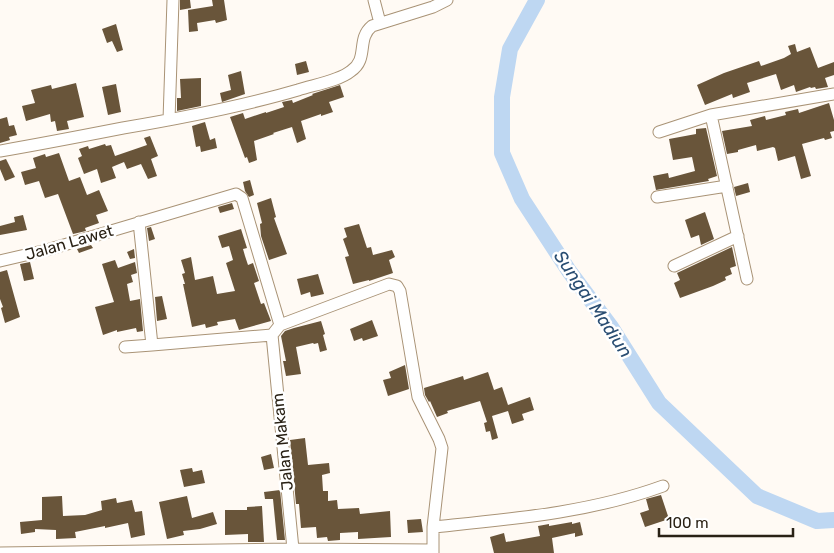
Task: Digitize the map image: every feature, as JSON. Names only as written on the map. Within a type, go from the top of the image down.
[{"type":"street","points":[[169,120],[173,0]]},
{"type":"street","points":[[374,0],[380,23]]},
{"type":"street","points":[[0,151],[252,103],[350,73],[359,64],[363,39],[366,31],[372,26],[432,8],[446,0]]},
{"type":"street","points":[[659,132],[711,115],[834,94]]},
{"type":"street","points":[[711,115],[748,279]]},
{"type":"street","points":[[657,197],[727,186]]},
{"type":"street","name":"Jalan Lawet","points":[[0,261],[47,250],[234,194],[239,195],[242,198],[280,325]]},
{"type":"street","points":[[139,222],[152,345]]},
{"type":"street","points":[[674,266],[738,236]]},
{"type":"street","points":[[0,553],[184,552],[293,548],[433,551],[433,527],[442,448],[418,397],[398,286],[389,284],[280,325],[272,334],[124,347]]},
{"type":"street","name":"Jalan Makam","points":[[272,334],[293,548]]},
{"type":"street","points":[[433,527],[546,515],[640,494],[663,486]]},
{"type":"building","points":[[180,0],[190,0],[191,8],[180,10]]},
{"type":"building","points":[[212,0],[224,0],[227,20],[216,23],[215,20],[197,23],[198,31],[189,32],[188,10],[213,6]]},
{"type":"building","points":[[116,24],[123,50],[117,52],[112,41],[107,43],[102,29]]},
{"type":"building","points":[[795,44],[797,52],[810,47],[818,68],[834,62],[834,75],[825,78],[828,87],[816,89],[815,87],[810,87],[796,92],[794,85],[781,90],[776,74],[747,83],[750,92],[733,98],[732,94],[705,105],[697,85],[759,61],[761,66],[784,58],[791,54],[788,46]]},
{"type":"building","points":[[306,61],[309,72],[297,75],[295,64]]},
{"type":"building","points":[[241,71],[245,94],[222,102],[220,93],[231,90],[228,75]]},
{"type":"building","points":[[201,78],[201,106],[177,111],[177,98],[181,98],[180,79]]},
{"type":"building","points":[[76,83],[84,117],[67,121],[69,129],[57,131],[55,121],[51,122],[50,114],[26,121],[22,106],[35,103],[31,90],[51,85],[52,89]]},
{"type":"building","points":[[116,84],[121,112],[108,115],[102,87]]},
{"type":"building","points":[[340,85],[344,97],[329,102],[333,112],[301,121],[306,139],[297,143],[292,127],[254,141],[257,160],[249,163],[247,157],[245,158],[230,117],[243,113],[245,119],[266,113],[284,107],[282,102],[292,100],[293,103],[312,94]]},
{"type":"building","points":[[829,103],[834,120],[834,131],[830,132],[832,138],[825,140],[824,138],[802,144],[811,176],[801,179],[795,156],[778,161],[775,148],[773,147],[757,151],[756,145],[727,154],[722,131],[752,126],[750,120],[765,116],[766,120],[786,115],[785,112],[798,109],[799,113]]},
{"type":"building","points":[[7,117],[9,126],[14,125],[17,135],[9,137],[10,140],[0,143],[0,119]]},
{"type":"building","points":[[205,122],[210,140],[215,138],[217,148],[201,152],[200,146],[196,147],[192,126]]},
{"type":"building","points":[[706,128],[717,176],[708,179],[709,181],[656,190],[653,176],[668,173],[669,178],[695,171],[692,157],[673,160],[669,139],[696,134],[696,129]]},
{"type":"building","points":[[150,136],[158,156],[151,159],[157,176],[148,179],[141,164],[127,169],[124,162],[112,167],[116,178],[101,183],[97,169],[84,174],[78,158],[82,156],[79,149],[88,146],[89,149],[105,144],[106,146],[111,145],[115,156],[147,145],[144,138]]},
{"type":"building","points":[[59,153],[69,181],[80,177],[87,195],[99,190],[108,211],[96,215],[99,223],[85,228],[86,231],[73,234],[58,194],[45,198],[39,181],[25,185],[21,172],[36,168],[33,158],[45,154],[46,157]]},
{"type":"building","points":[[6,159],[15,177],[5,181],[0,169],[0,161]]},
{"type":"building","points":[[250,180],[254,195],[249,197],[243,182]]},
{"type":"building","points":[[748,183],[750,192],[736,196],[734,187]]},
{"type":"building","points":[[271,198],[276,217],[274,218],[287,254],[269,260],[261,236],[260,224],[262,223],[257,203]]},
{"type":"building","points":[[232,203],[234,209],[220,213],[218,207]]},
{"type":"building","points":[[705,212],[714,239],[701,245],[699,235],[691,238],[685,220]]},
{"type":"building","points":[[23,215],[27,230],[0,235],[0,226],[15,222],[14,217]]},
{"type":"building","points":[[359,224],[367,248],[371,247],[373,255],[392,250],[395,257],[389,260],[393,273],[353,284],[345,257],[349,256],[343,239],[347,237],[344,228]]},
{"type":"building","points":[[151,227],[155,239],[149,241],[147,228]]},
{"type":"building","points":[[241,229],[247,248],[243,249],[245,256],[248,265],[253,263],[259,281],[254,283],[261,304],[264,303],[271,321],[239,330],[235,319],[217,322],[218,325],[206,328],[205,324],[192,327],[183,284],[185,284],[182,274],[185,273],[181,260],[191,257],[195,280],[213,276],[217,294],[235,291],[226,263],[233,260],[229,246],[222,248],[218,236]]},
{"type":"building","points":[[91,245],[93,248],[79,253],[77,249]]},
{"type":"building","points":[[732,247],[736,266],[730,268],[732,274],[725,277],[726,280],[680,298],[674,283],[680,280],[677,273]]},
{"type":"building","points":[[134,249],[135,258],[130,259],[127,252]]},
{"type":"building","points":[[115,260],[118,268],[135,262],[137,273],[131,275],[133,282],[127,284],[130,301],[140,299],[143,331],[137,332],[136,328],[117,332],[117,330],[103,335],[95,307],[114,302],[102,264]]},
{"type":"building","points":[[30,262],[34,279],[24,281],[20,264]]},
{"type":"building","points":[[7,270],[20,317],[5,323],[0,299],[0,272]]},
{"type":"building","points":[[318,274],[324,294],[311,297],[310,292],[301,295],[297,279]]},
{"type":"building","points":[[162,296],[167,319],[157,321],[155,297]]},
{"type":"building","points":[[372,320],[378,336],[363,341],[362,338],[354,341],[350,329]]},
{"type":"building","points":[[321,321],[327,350],[320,352],[318,343],[296,347],[301,374],[286,376],[283,361],[286,361],[281,336],[285,331]]},
{"type":"building","points":[[405,365],[409,389],[388,396],[383,380],[391,378],[389,372]]},
{"type":"building","points":[[488,372],[494,390],[502,387],[508,405],[530,397],[534,410],[522,414],[524,420],[512,424],[508,411],[492,416],[498,438],[492,440],[490,431],[486,432],[484,423],[487,422],[480,401],[447,411],[448,413],[437,417],[430,401],[425,395],[424,388],[463,376],[464,380]]},
{"type":"building","points":[[305,438],[308,465],[329,463],[330,473],[322,475],[323,491],[328,491],[328,501],[337,500],[338,509],[359,508],[360,514],[390,511],[391,537],[358,539],[358,532],[340,533],[340,540],[328,541],[327,537],[317,538],[316,527],[301,528],[299,504],[296,504],[290,440]]},
{"type":"building","points":[[271,454],[274,468],[264,470],[261,457]]},
{"type":"building","points":[[192,468],[193,472],[202,470],[205,483],[184,487],[180,470]]},
{"type":"building","points":[[280,490],[285,540],[277,540],[273,499],[265,499],[264,492]]},
{"type":"building","points":[[661,495],[669,519],[645,527],[640,513],[649,510],[646,499]]},
{"type":"building","points":[[62,496],[63,516],[85,515],[102,510],[101,501],[116,498],[117,503],[132,500],[135,512],[142,511],[145,535],[131,538],[128,523],[75,532],[76,538],[56,539],[56,530],[35,529],[35,532],[21,534],[20,522],[42,520],[42,497]]},
{"type":"building","points":[[187,496],[192,518],[213,512],[217,524],[183,531],[184,535],[167,539],[159,502]]},
{"type":"building","points":[[262,506],[264,542],[248,542],[248,534],[225,535],[225,510],[247,510],[247,507]]},
{"type":"building","points":[[421,519],[423,532],[408,533],[407,520]]},
{"type":"building","points":[[572,522],[572,524],[580,522],[583,535],[575,537],[575,533],[552,538],[554,553],[494,553],[490,537],[504,533],[506,542],[540,536],[538,526]]},
{"type":"waterway","name":"Sungai Madiun","points":[[537,0],[510,49],[502,97],[502,153],[522,199],[569,271],[611,327],[659,403],[757,496],[817,521],[834,520]]}]
